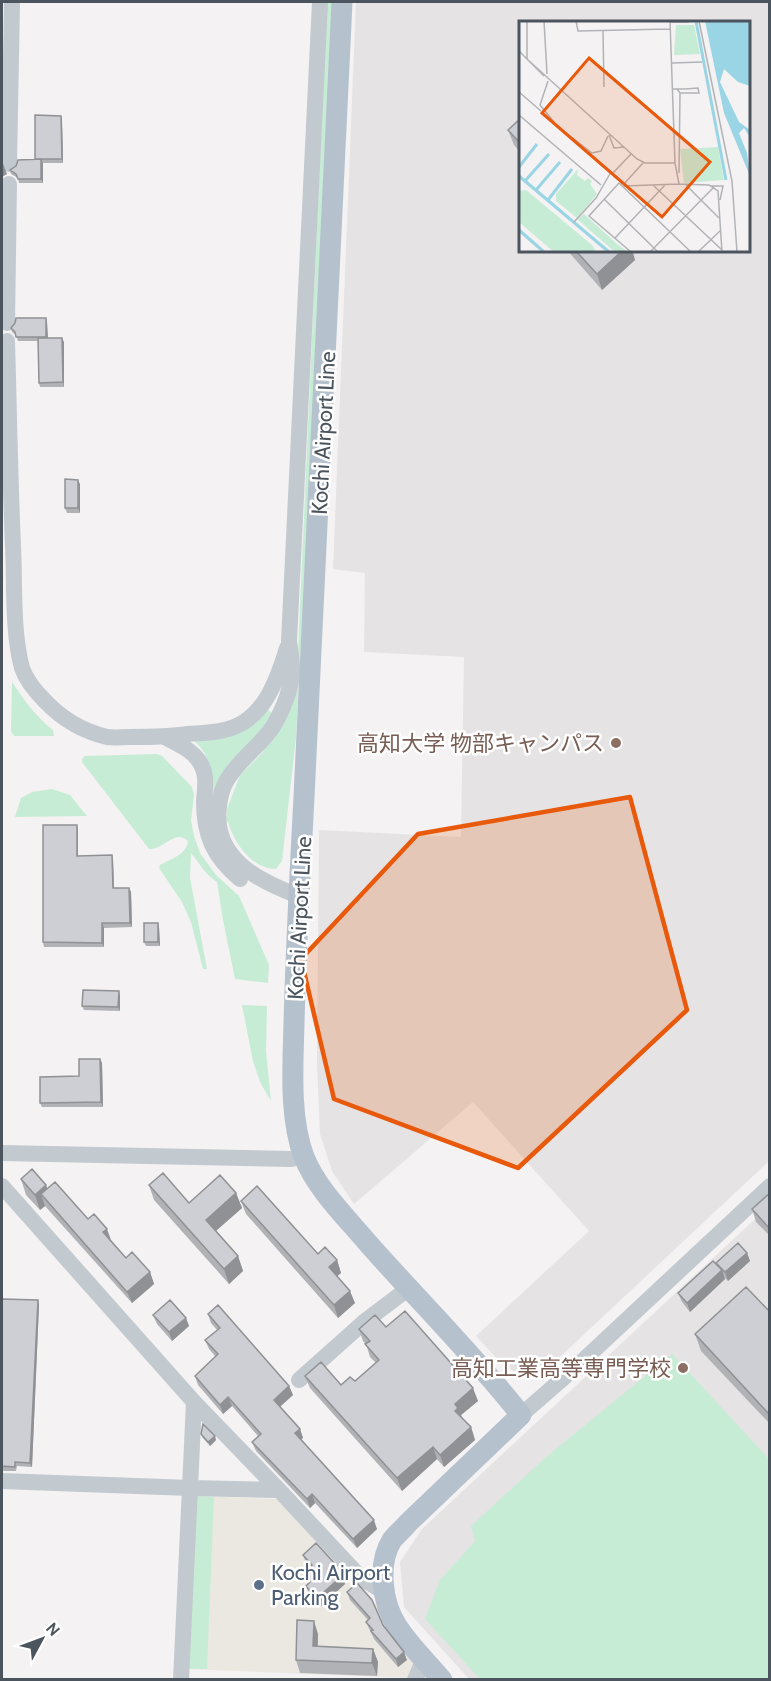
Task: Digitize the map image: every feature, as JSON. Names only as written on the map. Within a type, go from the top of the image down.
[{"type":"main road","name":"Kochi Airport Line","points":[[342,2],[314,624],[299,896],[293,1074],[297,1134],[312,1174],[334,1205],[521,1415]]},
{"type":"main road","points":[[442,1680],[396,1625],[384,1592],[383,1574],[386,1556],[392,1541],[408,1523],[521,1415]]},
{"type":"street","points":[[9,164],[12,2]]},
{"type":"street","points":[[299,896],[273,886],[245,870],[225,845],[217,818],[220,798],[226,781],[274,724],[289,689],[292,670],[290,642],[320,2]]},
{"type":"street","points":[[7,323],[9,184]]},
{"type":"street","points":[[8,341],[17,639],[22,669],[42,699],[70,722],[108,737],[165,737],[224,730],[251,717],[264,703],[274,685],[290,642]]},
{"type":"street","points":[[165,737],[188,750],[198,759],[204,769],[205,822],[209,838],[222,861],[239,879],[272,897],[299,896]]},
{"type":"street","points":[[2,1153],[291,1159],[304,1156]]},
{"type":"street","points":[[2,1186],[195,1402],[361,1578],[384,1592]]},
{"type":"street","points":[[521,1415],[576,1367],[770,1186]]},
{"type":"street","points":[[299,1380],[407,1287]]},
{"type":"street","points":[[181,1680],[195,1402]]},
{"type":"street","points":[[2,1481],[279,1490]]},
{"type":"street","points":[[415,1680],[424,1659]]},
{"type":"highlighted area","points":[[630,797],[687,1010],[518,1168],[334,1099],[301,959],[418,834]]},
{"type":"shaded area","name":"高知大学 物部キャンパス","points":[[356,2],[769,2],[769,1161],[546,1370],[523,1377],[501,1363],[476,1336],[589,1231],[473,1102],[354,1204],[332,1171],[320,1134],[317,1064],[319,830],[461,837],[464,657],[364,652],[365,573],[333,569]]},
{"type":"shaded area","name":"高知工業高等専門学校","points":[[769,1206],[769,1679],[469,1679],[404,1607],[400,1562],[422,1529]]},
{"type":"shaded area","name":"Kochi Airport Parking","points":[[195,1496],[279,1499],[415,1647],[411,1678],[189,1669]]},
{"type":"green space","points":[[327,2],[333,2],[333,36],[296,738],[282,861],[276,869],[259,865],[252,860],[239,846],[226,820],[227,809],[240,775],[262,753],[271,740],[297,673]]},
{"type":"green space","points":[[12,682],[36,714],[53,730],[54,736],[14,736],[11,731]]},
{"type":"green space","points":[[267,709],[272,713],[212,810],[209,764],[195,739]]},
{"type":"green space","points":[[157,754],[162,756],[192,787],[194,795],[191,821],[200,853],[216,875],[239,896],[269,965],[268,983],[235,979],[217,882],[191,853],[190,878],[207,969],[203,969],[191,922],[182,902],[159,868],[160,865],[182,853],[188,841],[179,837],[174,838],[149,849],[82,762],[85,756]]},
{"type":"green space","points":[[52,789],[70,795],[87,816],[15,817],[21,798],[32,792]]},
{"type":"green space","points":[[242,1005],[267,1006],[266,1051],[271,1101],[260,1082],[253,1061]]},
{"type":"green space","name":"高知工業高等専門学校","points":[[672,1354],[769,1459],[769,1679],[480,1679],[425,1619],[440,1580],[475,1541],[471,1526],[546,1457]]},
{"type":"green space","points":[[195,1496],[214,1497],[207,1669],[189,1669]]},
{"type":"building","points":[[35,115],[61,116],[62,159],[35,159]]},
{"type":"building","points":[[519,120],[519,142],[508,130]]},
{"type":"building","points":[[41,159],[41,179],[18,179],[16,174],[10,170],[16,166],[18,160]]},
{"type":"building","points":[[577,252],[621,252],[597,274]]},
{"type":"building","points":[[16,318],[46,318],[46,337],[16,337],[11,328]]},
{"type":"building","points":[[38,338],[62,338],[63,382],[39,383]]},
{"type":"building","points":[[65,479],[78,480],[78,508],[65,508]]},
{"type":"building","points":[[43,825],[77,825],[77,856],[112,855],[113,888],[129,888],[130,923],[102,923],[102,943],[43,942]]},
{"type":"building","points":[[144,923],[158,923],[158,942],[144,942]]},
{"type":"building","points":[[83,990],[119,991],[118,1007],[82,1006]]},
{"type":"building","points":[[79,1059],[100,1059],[101,1102],[40,1103],[40,1077],[79,1076]]},
{"type":"building","points":[[32,1169],[46,1185],[35,1195],[21,1179]]},
{"type":"building","points":[[163,1173],[189,1203],[220,1175],[236,1193],[206,1220],[238,1256],[224,1269],[149,1185]]},
{"type":"building","points":[[55,1182],[88,1219],[94,1214],[107,1229],[103,1232],[126,1258],[132,1252],[150,1272],[127,1292],[41,1194]]},
{"type":"building","points":[[257,1186],[318,1254],[325,1247],[337,1260],[329,1267],[350,1291],[334,1305],[241,1201]]},
{"type":"building","points":[[770,1193],[770,1229],[752,1209]]},
{"type":"building","points":[[738,1243],[747,1253],[725,1272],[716,1263]]},
{"type":"building","points":[[713,1261],[722,1270],[687,1303],[678,1293]]},
{"type":"building","points":[[746,1287],[770,1312],[770,1412],[768,1413],[695,1334]]},
{"type":"building","points":[[2,1299],[38,1300],[30,1463],[15,1462],[15,1467],[2,1466]]},
{"type":"building","points":[[170,1300],[186,1318],[169,1332],[153,1315]]},
{"type":"building","points":[[218,1305],[289,1386],[274,1400],[300,1429],[295,1433],[374,1520],[353,1539],[312,1494],[307,1499],[252,1442],[261,1434],[228,1397],[220,1405],[195,1376],[218,1354],[205,1340],[220,1328],[208,1314]]},
{"type":"building","points":[[405,1311],[473,1388],[455,1404],[458,1408],[455,1411],[471,1427],[440,1455],[433,1447],[397,1478],[305,1376],[321,1362],[341,1385],[350,1377],[355,1381],[379,1360],[365,1344],[370,1341],[359,1329],[375,1315],[386,1327]]},
{"type":"building","points":[[203,1424],[215,1436],[208,1442],[201,1434]]},
{"type":"building","points":[[316,1543],[337,1566],[335,1568],[342,1576],[317,1598],[306,1586],[313,1579],[306,1571],[312,1565],[303,1555]]},
{"type":"building","points":[[357,1583],[372,1600],[383,1625],[404,1652],[396,1659],[371,1631],[373,1630],[366,1622],[370,1618],[347,1592]]},
{"type":"building","points":[[297,1620],[314,1621],[313,1646],[373,1649],[372,1663],[296,1660]]},
{"type":"place","name":"高知大学 物部キャンパス","points":[[616,743]]},
{"type":"place","name":"高知工業高等専門学校","points":[[683,1368]]},
{"type":"place","name":"Kochi Airport Parking","points":[[259,1585]]}]
